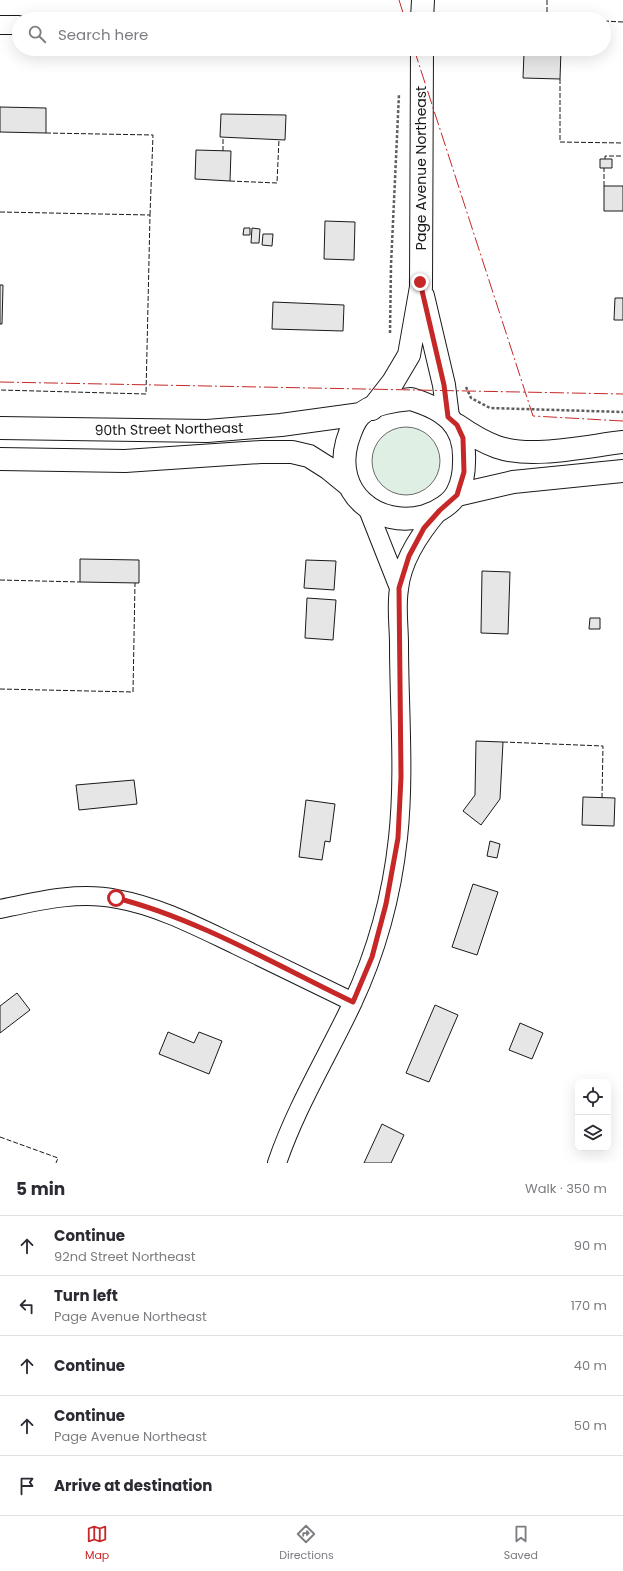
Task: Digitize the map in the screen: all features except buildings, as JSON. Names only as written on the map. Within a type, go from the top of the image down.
[{"type":"main road","points":[[422,12],[423,0]]},
{"type":"main road","name":"Page Avenue Northeast","points":[[366,412],[393,382],[408,355],[421,287],[422,56]]},
{"type":"main road","name":"Page Avenue Northeast","points":[[421,287],[452,421]]},
{"type":"main road","points":[[623,442],[537,452],[519,452],[498,448],[474,436],[431,405],[411,399],[391,401],[366,412],[353,425],[344,452],[345,470],[350,486],[367,507],[392,518],[410,520],[440,510],[457,495],[513,482],[623,471]]},
{"type":"main road","name":"90th Street Northeast","points":[[0,428],[207,431],[281,425],[366,412]]},
{"type":"main road","points":[[452,421],[463,438],[465,452],[463,478],[457,495]]},
{"type":"main road","name":"90th Street Northeast","points":[[0,458],[125,461],[262,452],[292,452],[309,456],[328,468],[350,486]]},
{"type":"street","points":[[0,25],[12,25]]},
{"type":"street","points":[[367,507],[399,588]]},
{"type":"street","points":[[277,1163],[287,1132],[353,1002],[372,957],[386,904],[398,838],[401,777],[399,588],[409,556],[424,528],[440,510]]},
{"type":"street","points":[[0,909],[48,898],[88,896],[116,898],[143,905],[200,928],[353,1002]]},
{"type":"path","points":[[390,337],[391,265],[399,94]]},
{"type":"path","points":[[464,381],[471,398],[490,408],[623,412]]},
{"type":"green space","points":[[406,427],[419,430],[430,437],[437,448],[440,461],[437,474],[430,485],[419,492],[406,495],[393,492],[382,485],[375,474],[372,461],[375,448],[382,437],[393,430]]},
{"type":"fence","points":[[547,0],[547,12]]},
{"type":"fence","points":[[611,21],[623,22]]},
{"type":"fence","points":[[560,79],[560,142],[623,143]]},
{"type":"fence","points":[[46,133],[153,135],[150,215]]},
{"type":"fence","points":[[223,137],[223,151]]},
{"type":"fence","points":[[230,181],[277,183],[279,139]]},
{"type":"fence","points":[[605,159],[605,156],[623,156]]},
{"type":"fence","points":[[604,168],[604,186]]},
{"type":"fence","points":[[0,212],[150,215],[146,394],[0,390]]},
{"type":"fence","points":[[0,580],[80,582]]},
{"type":"fence","points":[[0,689],[133,692],[135,583]]},
{"type":"fence","points":[[503,742],[603,746],[602,798]]},
{"type":"fence","points":[[0,1137],[58,1158],[56,1163]]},
{"type":"power","points":[[399,0],[403,12]]},
{"type":"power","points":[[416,56],[533,416],[623,421]]},
{"type":"power","points":[[0,382],[623,394]]},
{"type":"route","points":[[116,898],[143,905],[187,922],[353,1002],[372,957],[386,904],[398,838],[401,777],[399,707],[399,588],[409,556],[424,528],[440,510],[457,495],[462,484],[464,472],[465,452],[463,438],[457,425],[448,417],[444,385],[420,282]]}]
